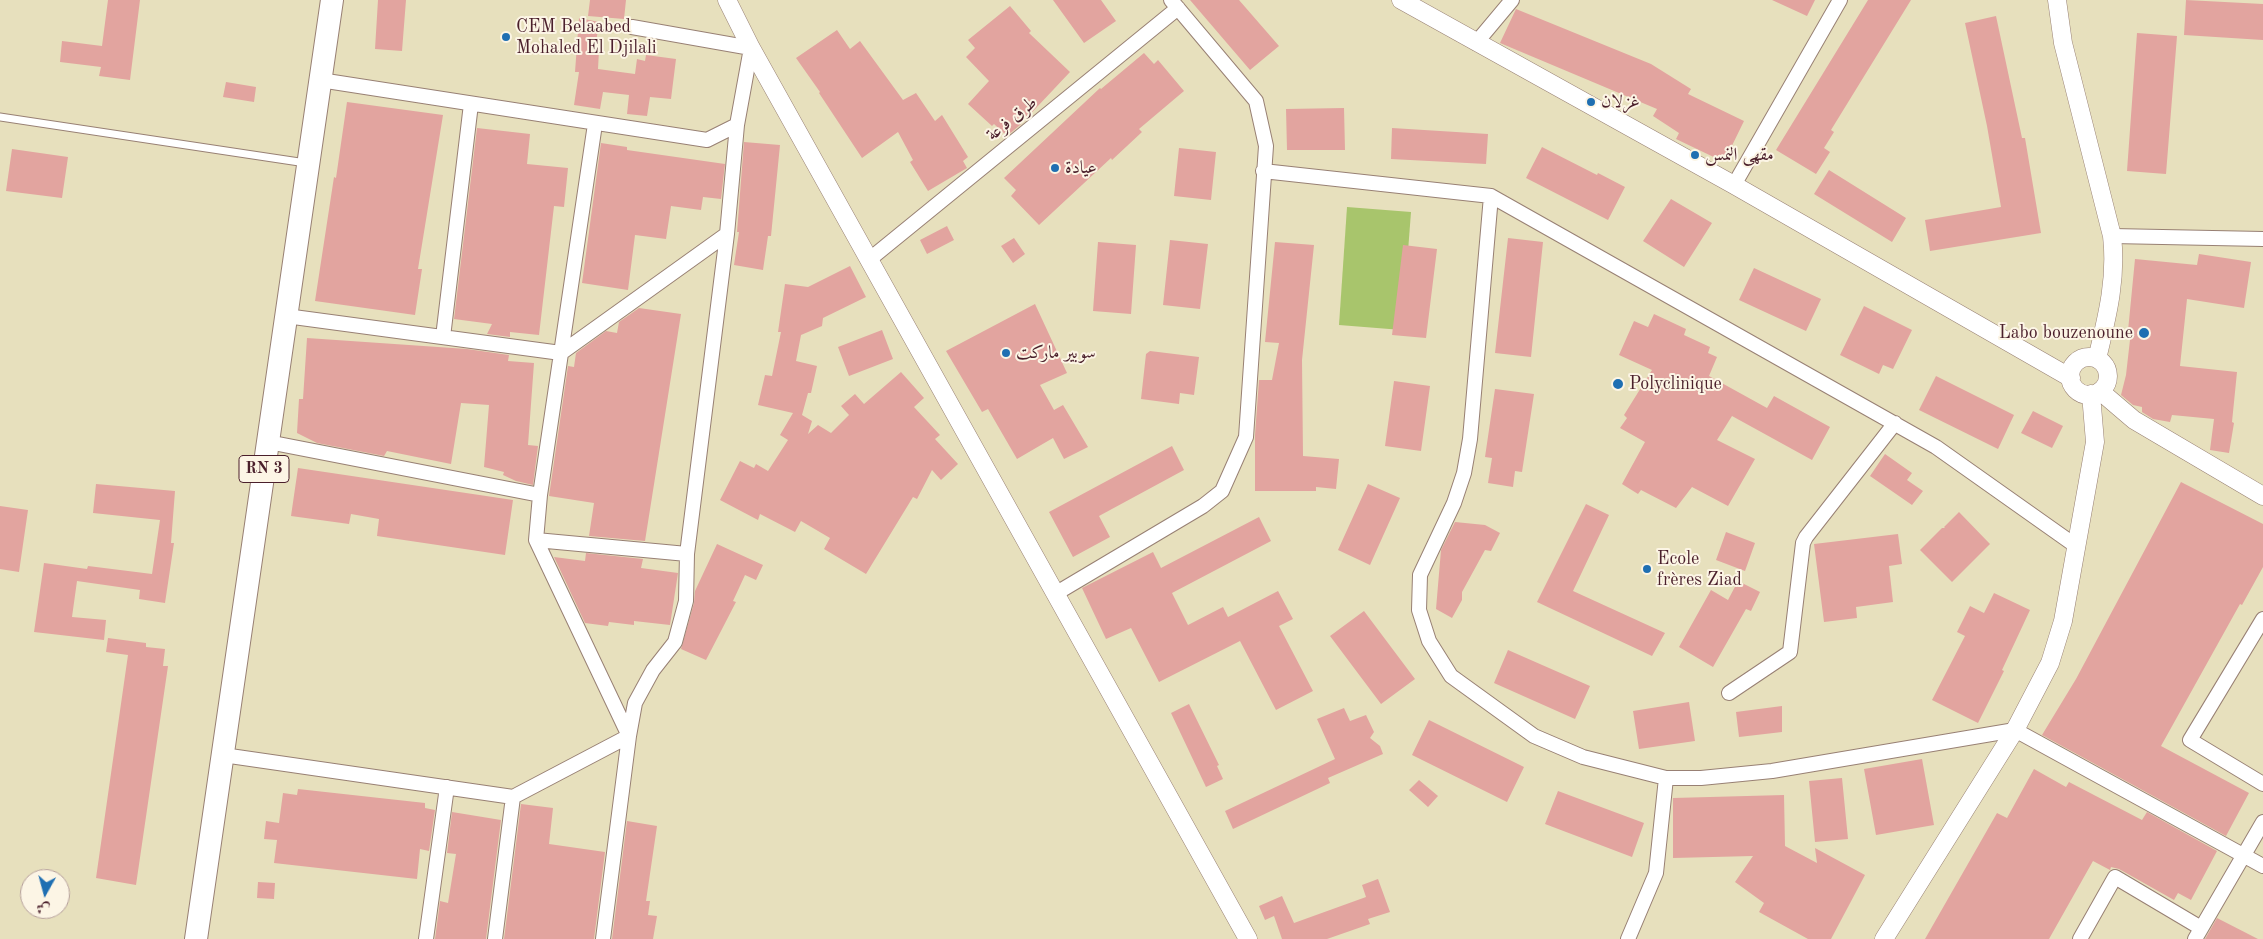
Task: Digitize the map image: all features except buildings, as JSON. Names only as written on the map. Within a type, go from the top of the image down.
[{"type":"main road","name":"RN 3","points":[[196,939],[332,0]]},
{"type":"street","points":[[727,0],[751,48],[1248,939]]},
{"type":"street","points":[[1401,0],[1734,185],[2070,378],[2077,390],[2096,393],[2134,420],[2263,496]]},
{"type":"street","points":[[1476,43],[1512,0]]},
{"type":"street","points":[[1734,185],[1840,0]]},
{"type":"street","points":[[2057,0],[2063,43],[2112,236],[2114,264],[2112,294],[2097,358]]},
{"type":"street","points":[[1055,594],[1203,506],[1222,490],[1246,437],[1266,146],[1256,101],[1174,4]]},
{"type":"street","name":"طرق فرعة","points":[[870,259],[1174,4]]},
{"type":"street","points":[[632,28],[751,48]]},
{"type":"street","points":[[603,939],[629,736],[635,703],[653,670],[675,642],[686,601],[687,554],[727,234],[737,125],[751,48]]},
{"type":"street","points":[[320,80],[707,140],[737,125]]},
{"type":"street","points":[[442,337],[471,104]]},
{"type":"street","points":[[595,124],[540,495],[536,540],[629,736]]},
{"type":"street","points":[[1264,171],[1491,196],[1936,447],[2076,546]]},
{"type":"street","points":[[1491,196],[1470,439],[1464,473],[1454,503],[1420,575],[1419,610],[1429,641],[1451,676],[1534,736],[1583,757],[1666,778],[1701,778],[1772,771],[2015,730],[2263,866]]},
{"type":"street","points":[[286,316],[561,353],[727,234]]},
{"type":"street","points":[[2112,236],[2263,239]]},
{"type":"street","points":[[1884,939],[2015,730],[2050,663],[2060,636],[2095,442],[2096,393],[2106,383],[2108,374],[2104,365],[2097,358],[2086,358],[2076,362],[2070,372],[2070,378]]},
{"type":"street","points":[[1729,693],[1790,652],[1803,543],[1895,424]]},
{"type":"street","points":[[268,442],[540,495]]},
{"type":"street","points":[[536,540],[687,554]]},
{"type":"street","points":[[2263,619],[2190,740],[2263,784]]},
{"type":"street","points":[[223,755],[512,796],[629,736]]},
{"type":"street","points":[[1628,939],[1656,873],[1666,778]]},
{"type":"street","points":[[426,939],[447,787]]},
{"type":"street","points":[[495,939],[512,796]]},
{"type":"street","points":[[2080,939],[2115,877],[2198,934],[2263,822]]},
{"type":"lane","points":[[0,118],[308,164]]},
{"type":"green space","points":[[1347,207],[1411,212],[1402,330],[1339,325]]},
{"type":"place","name":"CEM Belaabed Mohaled El Djilali","points":[[506,37]]},
{"type":"place","name":"غزلان","points":[[1591,102]]},
{"type":"place","name":"مقهى النمس","points":[[1695,155]]},
{"type":"place","name":"عيادة","points":[[1055,168]]},
{"type":"place","name":"Labo bouzenoune","points":[[2144,333]]},
{"type":"place","name":"سوبير ماركت","points":[[1006,353]]},
{"type":"place","name":"Polyclinique","points":[[1618,384]]},
{"type":"place","name":"Ecole frères Ziad","points":[[1647,569]]}]
